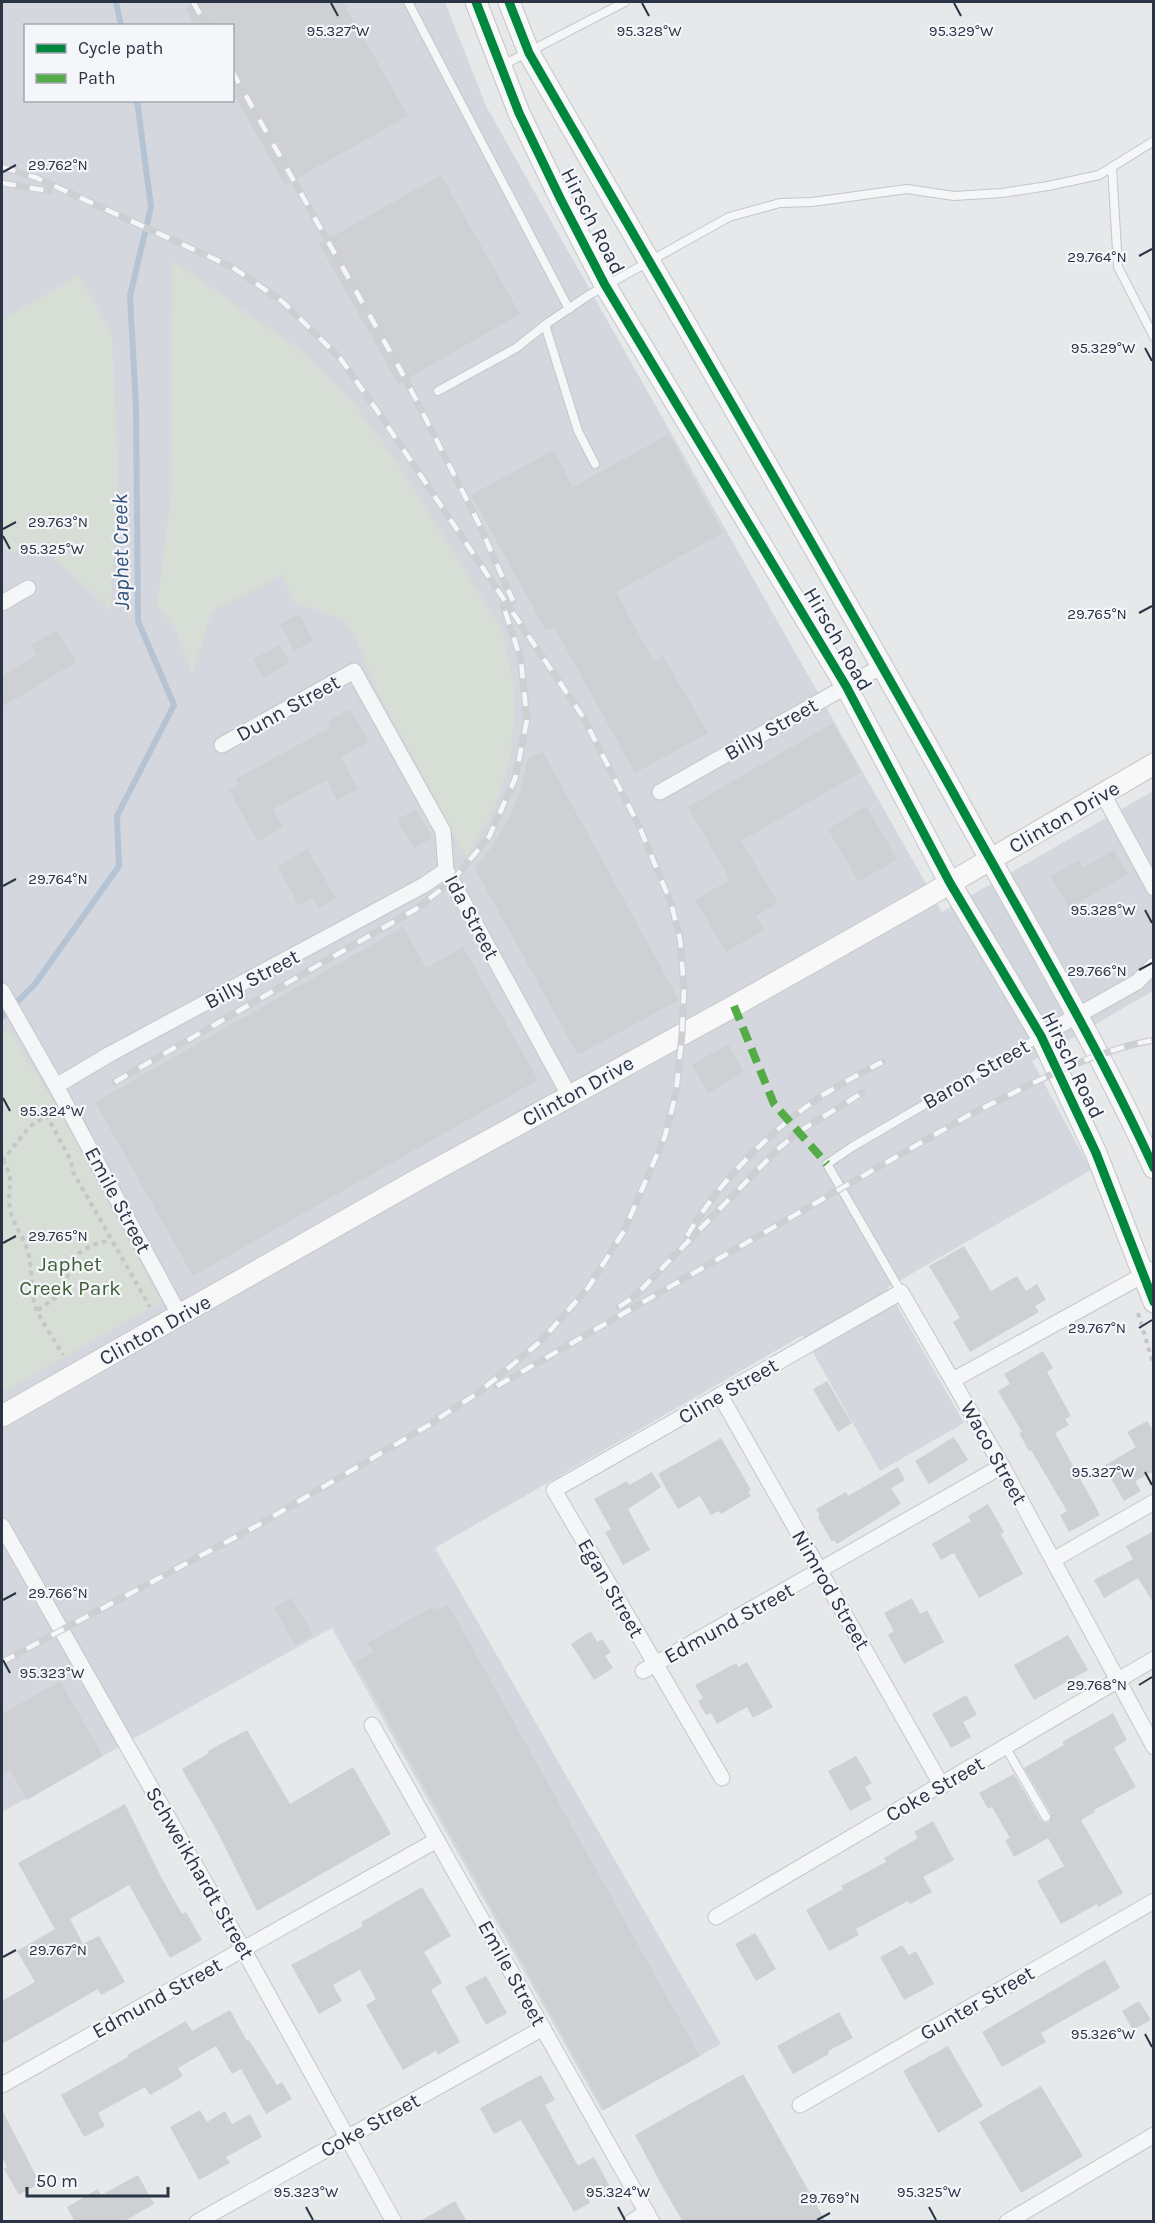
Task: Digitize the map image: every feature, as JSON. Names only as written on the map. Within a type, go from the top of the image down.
[{"type":"main road","name":"Hirsch Road","points":[[476,2],[519,113],[605,285],[846,686],[950,883],[1041,1036],[1149,1272],[1145,1306]]},
{"type":"main road","name":"Hirsch Road","points":[[509,2],[529,53],[882,666],[1079,1014],[1154,1168]]},
{"type":"main road","name":"Clinton Drive","points":[[2,1416],[569,1095],[734,1006],[1154,764]]},
{"type":"street","points":[[2,603],[28,588]]},
{"type":"street","name":"Billy Street","points":[[660,792],[882,666]]},
{"type":"street","name":"Dunn Street","points":[[222,745],[354,671]]},
{"type":"street","name":"Ida Street","points":[[354,671],[443,831],[446,870],[569,1095]]},
{"type":"street","points":[[1103,794],[1154,888]]},
{"type":"street","name":"Billy Street","points":[[56,1086],[110,1054],[393,902],[446,870]]},
{"type":"street","name":"Baron Street","points":[[1041,1036],[1137,982],[1154,965]]},
{"type":"street","name":"Emile Street","points":[[2,991],[180,1316]]},
{"type":"street","points":[[953,1380],[1149,1272]]},
{"type":"street","name":"Waco Street","points":[[902,1292],[1002,1466],[1154,1747]]},
{"type":"street","name":"Cline Street","points":[[554,1490],[902,1292]]},
{"type":"street","name":"Nimrod Street","points":[[720,1395],[942,1786]]},
{"type":"street","name":"Edmund Street","points":[[649,1668],[1002,1466]]},
{"type":"street","name":"Egan Street","points":[[554,1490],[649,1668],[722,1778]]},
{"type":"street","points":[[1053,1560],[1154,1502]]},
{"type":"street","name":"Schweikhardt Street","points":[[2,1526],[243,1949],[394,2222]]},
{"type":"street","name":"Coke Street","points":[[716,1917],[942,1786],[1154,1659]]},
{"type":"street","name":"Emile Street","points":[[372,1725],[649,2217]]},
{"type":"street","name":"Edmund Street","points":[[2,2085],[437,1840]]},
{"type":"street","name":"Gunter Street","points":[[800,2105],[1154,1900]]},
{"type":"street","name":"Coke Street","points":[[197,2222],[543,2028]]},
{"type":"street","points":[[1007,2222],[1154,2135]]},
{"type":"street","points":[[631,2222],[649,2217]]},
{"type":"lane","points":[[408,2],[568,309]]},
{"type":"lane","points":[[500,67],[625,2]]},
{"type":"lane","points":[[438,392],[516,348],[545,325],[605,285],[729,217],[780,203],[812,202],[907,189],[954,196],[1002,193],[1100,175],[1154,141]]},
{"type":"lane","points":[[1112,167],[1118,267],[1154,337]]},
{"type":"lane","points":[[545,325],[578,431],[595,464]]},
{"type":"lane","name":"Baron Street","points":[[828,1164],[852,1147],[1041,1036]]},
{"type":"lane","name":"Waco Street","points":[[828,1164],[902,1292]]},
{"type":"lane","points":[[1006,1748],[1046,1817]]},
{"type":"path","points":[[63,1355],[34,1303],[29,1257],[10,1209],[11,1178],[2,1161],[30,1126],[47,1116],[71,1161],[73,1172],[150,1307]]},
{"type":"path","points":[[38,1310],[60,1297],[72,1263],[79,1253],[92,1245],[111,1240]]},
{"type":"path","points":[[1145,1306],[1153,1363]]},
{"type":"shaded area","points":[[2,2],[445,2],[486,106],[942,912],[1153,791],[1153,991],[1032,1061],[1091,1170],[887,1288],[964,1423],[880,1471],[803,1335],[435,1548],[721,2044],[602,2111],[332,1628],[2,1812]]},
{"type":"green space","points":[[172,260],[304,353],[352,401],[397,462],[502,629],[513,680],[515,709],[510,761],[495,808],[466,857],[379,694],[354,635],[343,619],[293,602],[282,575],[212,611],[192,674],[175,628],[157,605],[171,495]]},
{"type":"green space","points":[[79,275],[112,334],[118,473],[111,611],[35,541],[12,553],[2,547],[2,320]]},
{"type":"green space","name":"Japhet Creek Park","points":[[8,1028],[58,1109],[162,1302],[2,1392],[2,1034]]},
{"type":"building","points":[[197,2],[343,2],[408,116],[285,185],[234,95],[234,24],[194,24],[185,8]]},
{"type":"building","points":[[441,175],[520,314],[398,384],[319,244]]},
{"type":"building","points":[[669,434],[723,533],[616,592],[654,662],[663,656],[708,733],[635,773],[554,627],[546,631],[471,495],[554,450],[573,487]]},
{"type":"building","points":[[299,614],[313,641],[294,651],[280,624]]},
{"type":"building","points":[[57,630],[76,662],[2,707],[2,676],[37,655],[31,645]]},
{"type":"building","points":[[279,645],[290,663],[263,678],[253,659]]},
{"type":"building","points":[[350,709],[369,742],[341,757],[358,789],[337,800],[327,780],[273,809],[283,827],[258,842],[229,790],[239,785],[236,779],[331,727],[327,722]]},
{"type":"building","points":[[833,723],[861,772],[741,841],[778,903],[756,916],[764,930],[726,952],[695,900],[730,880],[688,807]]},
{"type":"building","points":[[543,752],[679,1000],[578,1055],[475,869],[494,844],[510,816],[521,788],[528,758]]},
{"type":"building","points":[[866,806],[897,859],[859,882],[828,829]]},
{"type":"building","points":[[416,809],[432,838],[414,848],[397,820]]},
{"type":"building","points":[[307,849],[336,898],[319,908],[313,898],[299,906],[278,867]]},
{"type":"building","points":[[1114,850],[1128,874],[1069,908],[1051,876],[1079,860],[1083,868]]},
{"type":"building","points":[[403,927],[426,968],[463,947],[538,1080],[193,1276],[95,1102]]},
{"type":"building","points":[[728,1044],[744,1072],[708,1093],[692,1065]]},
{"type":"building","points":[[964,1246],[991,1291],[1017,1276],[1026,1291],[1037,1284],[1046,1300],[1035,1306],[1039,1312],[970,1352],[953,1322],[960,1318],[929,1266]]},
{"type":"building","points":[[1043,1351],[1053,1368],[1047,1372],[1071,1416],[1065,1419],[1069,1425],[1055,1433],[1100,1515],[1069,1532],[1060,1515],[1067,1511],[1031,1450],[1029,1451],[1019,1433],[1022,1432],[998,1391],[1010,1384],[1004,1374]]},
{"type":"building","points":[[827,1381],[852,1423],[838,1432],[813,1389]]},
{"type":"building","points":[[1147,1421],[1154,1432],[1154,1471],[1135,1481],[1141,1491],[1124,1501],[1104,1466],[1136,1447],[1127,1432]]},
{"type":"building","points":[[954,1437],[968,1460],[929,1484],[915,1461]]},
{"type":"building","points":[[721,1438],[751,1490],[748,1492],[751,1496],[721,1514],[719,1511],[711,1515],[700,1496],[678,1509],[658,1474]]},
{"type":"building","points":[[898,1467],[905,1480],[891,1488],[901,1504],[837,1544],[834,1540],[832,1542],[816,1509],[846,1492],[848,1496]]},
{"type":"building","points":[[652,1472],[661,1487],[628,1509],[650,1550],[623,1565],[605,1532],[611,1529],[594,1499],[627,1481],[629,1485]]},
{"type":"building","points":[[988,1504],[1023,1574],[979,1598],[954,1553],[941,1560],[932,1544],[971,1521],[968,1516]]},
{"type":"building","points":[[1154,1531],[1154,1604],[1138,1578],[1104,1598],[1094,1580],[1133,1559],[1126,1546]]},
{"type":"building","points":[[292,1598],[313,1635],[295,1645],[274,1608]]},
{"type":"building","points":[[912,1598],[920,1614],[927,1610],[944,1642],[904,1664],[888,1635],[894,1631],[884,1613]]},
{"type":"building","points":[[448,1604],[700,2056],[604,2110],[355,1662],[373,1652],[368,1643],[434,1606],[436,1611]]},
{"type":"building","points":[[591,1631],[597,1642],[602,1639],[611,1652],[605,1656],[613,1668],[594,1680],[571,1644]]},
{"type":"building","points":[[1068,1635],[1088,1670],[1034,1700],[1014,1665]]},
{"type":"building","points":[[747,1662],[773,1707],[753,1718],[747,1707],[717,1724],[711,1713],[706,1715],[698,1701],[703,1698],[695,1685],[736,1663],[738,1667]]},
{"type":"building","points":[[60,1681],[103,1756],[27,1800],[10,1769],[2,1774],[2,1714]]},
{"type":"building","points":[[966,1695],[977,1715],[963,1722],[971,1737],[951,1748],[932,1714]]},
{"type":"building","points":[[1113,1713],[1127,1740],[1114,1748],[1136,1787],[1094,1810],[1095,1812],[1081,1820],[1123,1893],[1061,1924],[1037,1881],[1064,1866],[1048,1838],[1014,1857],[1005,1840],[1010,1838],[992,1807],[988,1809],[979,1793],[1014,1774],[1041,1820],[1045,1823],[1049,1822],[1051,1814],[1024,1768],[1064,1745],[1062,1742]]},
{"type":"building","points":[[247,1730],[290,1804],[353,1767],[391,1834],[257,1911],[217,1831],[182,1769],[209,1753],[208,1751]]},
{"type":"building","points":[[856,1756],[872,1783],[865,1787],[872,1799],[850,1811],[828,1771]]},
{"type":"building","points":[[125,1804],[182,1914],[186,1912],[202,1940],[170,1958],[129,1885],[70,1919],[83,1944],[99,1936],[125,1982],[101,1995],[98,1989],[2,2044],[2,2001],[35,1982],[17,1951],[55,1929],[18,1863]]},
{"type":"building","points":[[933,1821],[954,1860],[923,1877],[932,1892],[910,1904],[908,1901],[856,1929],[859,1935],[829,1951],[806,1910],[843,1889],[841,1886],[886,1862],[884,1858],[918,1838],[914,1832]]},
{"type":"building","points":[[422,1887],[451,1936],[424,1952],[442,1983],[431,1990],[460,2042],[438,2055],[436,2051],[403,2070],[366,2005],[376,1999],[360,1970],[333,1985],[342,2001],[319,2014],[291,1965],[363,1926],[361,1922]]},
{"type":"building","points":[[755,1933],[776,1969],[756,1981],[735,1944]]},
{"type":"building","points":[[902,1945],[909,1955],[916,1951],[934,1984],[904,2000],[880,1957]]},
{"type":"building","points":[[1105,1960],[1120,1988],[1041,2033],[1046,2042],[1002,2067],[982,2032]]},
{"type":"building","points":[[486,1976],[507,2013],[486,2025],[465,1987]]},
{"type":"building","points":[[1139,2001],[1151,2020],[1133,2030],[1122,2011]]},
{"type":"building","points":[[230,2010],[247,2041],[249,2040],[277,2085],[282,2082],[292,2099],[266,2114],[241,2069],[232,2074],[216,2046],[178,2068],[183,2076],[166,2086],[150,2095],[145,2087],[98,2113],[105,2126],[84,2137],[61,2095],[186,2021],[192,2031]]},
{"type":"building","points":[[839,2012],[853,2038],[793,2074],[777,2046]]},
{"type":"building","points":[[948,2046],[983,2106],[938,2133],[903,2071]]},
{"type":"building","points":[[743,2074],[826,2222],[683,2222],[662,2186],[635,2135]]},
{"type":"building","points":[[541,2075],[555,2100],[545,2105],[578,2166],[594,2157],[610,2187],[589,2199],[590,2203],[574,2212],[521,2120],[494,2134],[480,2108]]},
{"type":"building","points":[[1041,2086],[1083,2156],[1021,2193],[979,2122]]},
{"type":"building","points":[[2,2110],[40,2183],[19,2195],[4,2169],[7,2167],[2,2156]]},
{"type":"building","points":[[200,2110],[207,2122],[225,2111],[232,2124],[250,2114],[262,2137],[226,2157],[230,2163],[199,2180],[170,2127]]},
{"type":"building","points":[[138,2175],[154,2204],[123,2222],[75,2222],[67,2207],[98,2189],[101,2195]]},
{"type":"building","points":[[455,2201],[467,2222],[418,2222]]},
{"type":"waterway","name":"Japhet Creek","points":[[116,2],[121,24]]},
{"type":"waterway","name":"Japhet Creek","points":[[2,1017],[35,984],[119,866],[117,816],[174,705],[138,621],[136,407],[130,296],[151,207],[137,102]]},
{"type":"railway","points":[[193,2],[206,24]]},
{"type":"railway","points":[[234,75],[406,380],[479,524],[513,601]]},
{"type":"railway","points":[[2,167],[37,178],[232,267],[283,302],[340,358],[583,717],[639,826],[671,903],[680,939],[684,988],[676,1093],[665,1136],[624,1231],[588,1288],[541,1341],[478,1393],[428,1425]]},
{"type":"railway","points":[[2,183],[49,191]]},
{"type":"railway","points":[[115,1082],[416,909],[452,881],[489,837],[515,779],[527,720],[521,660],[503,605]]},
{"type":"railway","points":[[497,1386],[969,1115],[1082,1061],[1130,1045],[1154,1040]]},
{"type":"railway","points":[[687,1236],[726,1181],[775,1132],[818,1098],[882,1062]]},
{"type":"railway","points":[[619,1307],[635,1296],[778,1149],[800,1131],[862,1093]]},
{"type":"railway","points":[[2,1662],[260,1524],[434,1422]]},
{"type":"marked path","points":[[734,1006],[774,1104],[827,1164]]},
{"type":"cycle path","points":[[476,2],[519,113],[605,285],[846,686],[950,883],[1041,1036],[1096,1153],[1154,1302]]},
{"type":"cycle path","points":[[509,2],[529,53],[902,701],[1083,1026],[1154,1168]]}]
